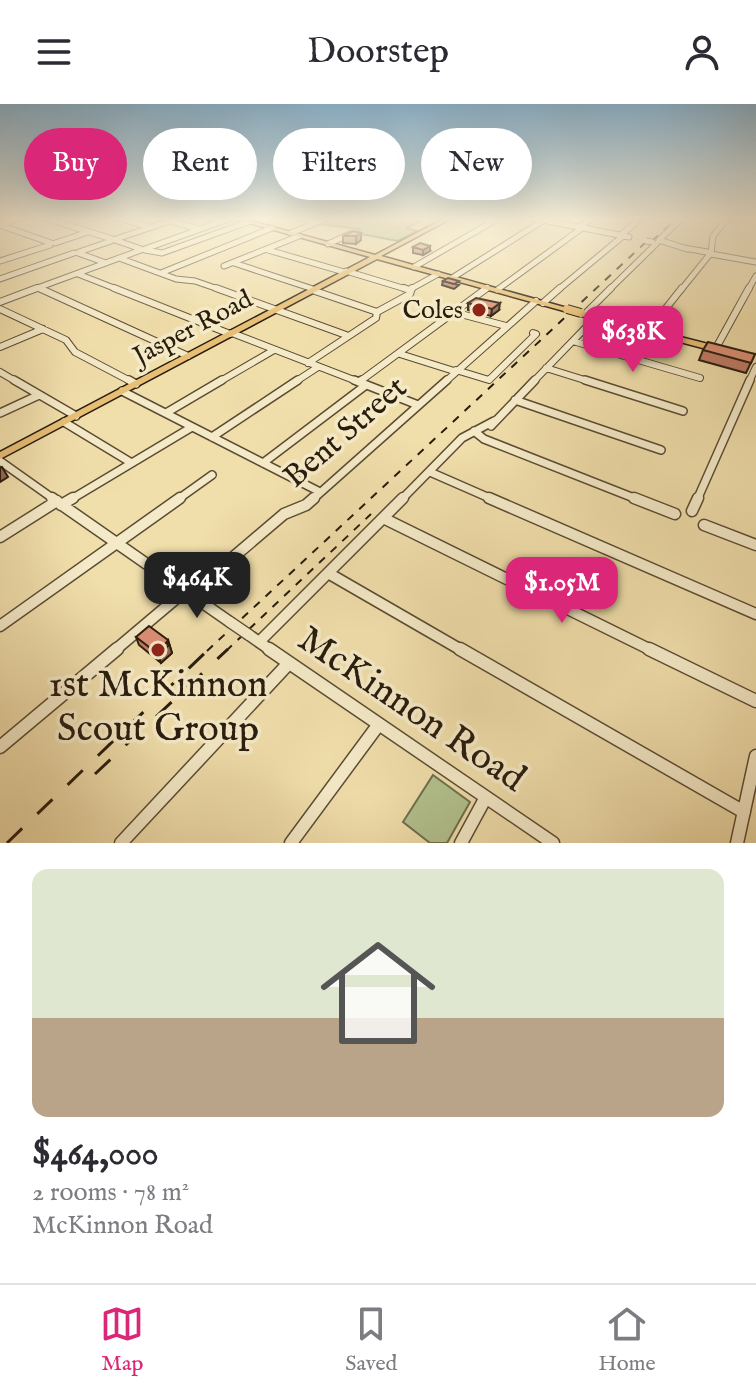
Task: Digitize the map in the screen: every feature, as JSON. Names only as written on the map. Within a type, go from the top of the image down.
[{"type":"main road","points":[[361,252],[455,277],[484,289],[715,345],[729,352]]},
{"type":"main road","name":"Jasper Road","points":[[0,459],[381,252]]},
{"type":"street","points":[[0,261],[26,252]]},
{"type":"street","points":[[0,279],[76,252]]},
{"type":"street","points":[[78,252],[107,263]]},
{"type":"street","points":[[0,302],[134,252]]},
{"type":"street","points":[[160,273],[211,252]]},
{"type":"street","points":[[224,266],[260,252]]},
{"type":"street","points":[[280,252],[409,290],[438,274]]},
{"type":"street","points":[[415,266],[439,252]]},
{"type":"street","points":[[455,277],[492,252]]},
{"type":"street","points":[[497,290],[547,252]]},
{"type":"street","name":"Bent Street","points":[[0,747],[284,514],[304,506],[506,326],[602,252]]},
{"type":"street","points":[[254,638],[328,573],[455,446],[494,421],[573,341],[590,315],[643,252]]},
{"type":"street","points":[[648,328],[709,253],[753,262],[756,254]]},
{"type":"street","points":[[119,258],[160,273],[195,281],[346,335]]},
{"type":"street","points":[[234,263],[377,312],[410,294],[409,290]]},
{"type":"street","points":[[78,274],[418,405]]},
{"type":"street","points":[[715,345],[756,276]]},
{"type":"street","points":[[38,288],[188,356]]},
{"type":"street","points":[[457,313],[457,309],[484,289]]},
{"type":"street","points":[[0,294],[10,298]]},
{"type":"street","points":[[0,309],[66,340],[75,352],[136,384]]},
{"type":"street","points":[[308,363],[376,318],[377,312]]},
{"type":"street","points":[[0,318],[10,314]]},
{"type":"street","points":[[263,463],[451,314],[506,326]]},
{"type":"street","points":[[0,347],[43,329]]},
{"type":"street","points":[[400,354],[489,380],[536,334],[533,333]]},
{"type":"street","points":[[573,341],[700,378]]},
{"type":"street","points":[[166,413],[274,350]]},
{"type":"street","points":[[692,511],[756,366]]},
{"type":"street","points":[[212,437],[318,367]]},
{"type":"street","points":[[546,368],[683,411]]},
{"type":"street","points":[[2,376],[76,416]]},
{"type":"street","points":[[122,391],[320,492]]},
{"type":"street","points":[[0,413],[39,395]]},
{"type":"street","points":[[515,400],[661,450]]},
{"type":"street","points":[[64,422],[130,462]]},
{"type":"street","points":[[0,537],[192,427]]},
{"type":"street","points":[[475,432],[484,439],[675,514]]},
{"type":"street","name":"McKinnon Road","points":[[0,459],[116,543],[553,843]]},
{"type":"street","points":[[430,472],[756,614]]},
{"type":"street","points":[[0,626],[212,475]]},
{"type":"street","points":[[383,518],[756,701]]},
{"type":"street","points":[[704,525],[756,545]]},
{"type":"street","points":[[328,573],[744,812]]},
{"type":"street","points":[[121,843],[289,663]]},
{"type":"street","points":[[291,843],[379,724]]},
{"type":"street","points":[[737,843],[756,756]]},
{"type":"street","points":[[461,843],[486,797]]},
{"type":"green space","points":[[433,775],[470,802],[447,843],[430,843],[403,822]]},
{"type":"building","points":[[448,278],[459,281],[454,284],[443,281]]},
{"type":"building","points":[[476,298],[500,303],[492,309],[468,303]]},
{"type":"building","points":[[708,342],[755,354],[751,363],[703,350]]},
{"type":"building","points":[[149,626],[168,640],[166,643],[169,645],[158,654],[136,637]]},
{"type":"railway","points":[[207,651],[635,252]]},
{"type":"railway","points":[[226,651],[371,514]]},
{"type":"railway","points":[[7,843],[209,649]]},
{"type":"railway","points":[[95,774],[228,649]]},
{"type":"place","name":"Coles","points":[[479,310]]},
{"type":"place","name":"1st McKinnon Scout Group","points":[[158,650]]}]
